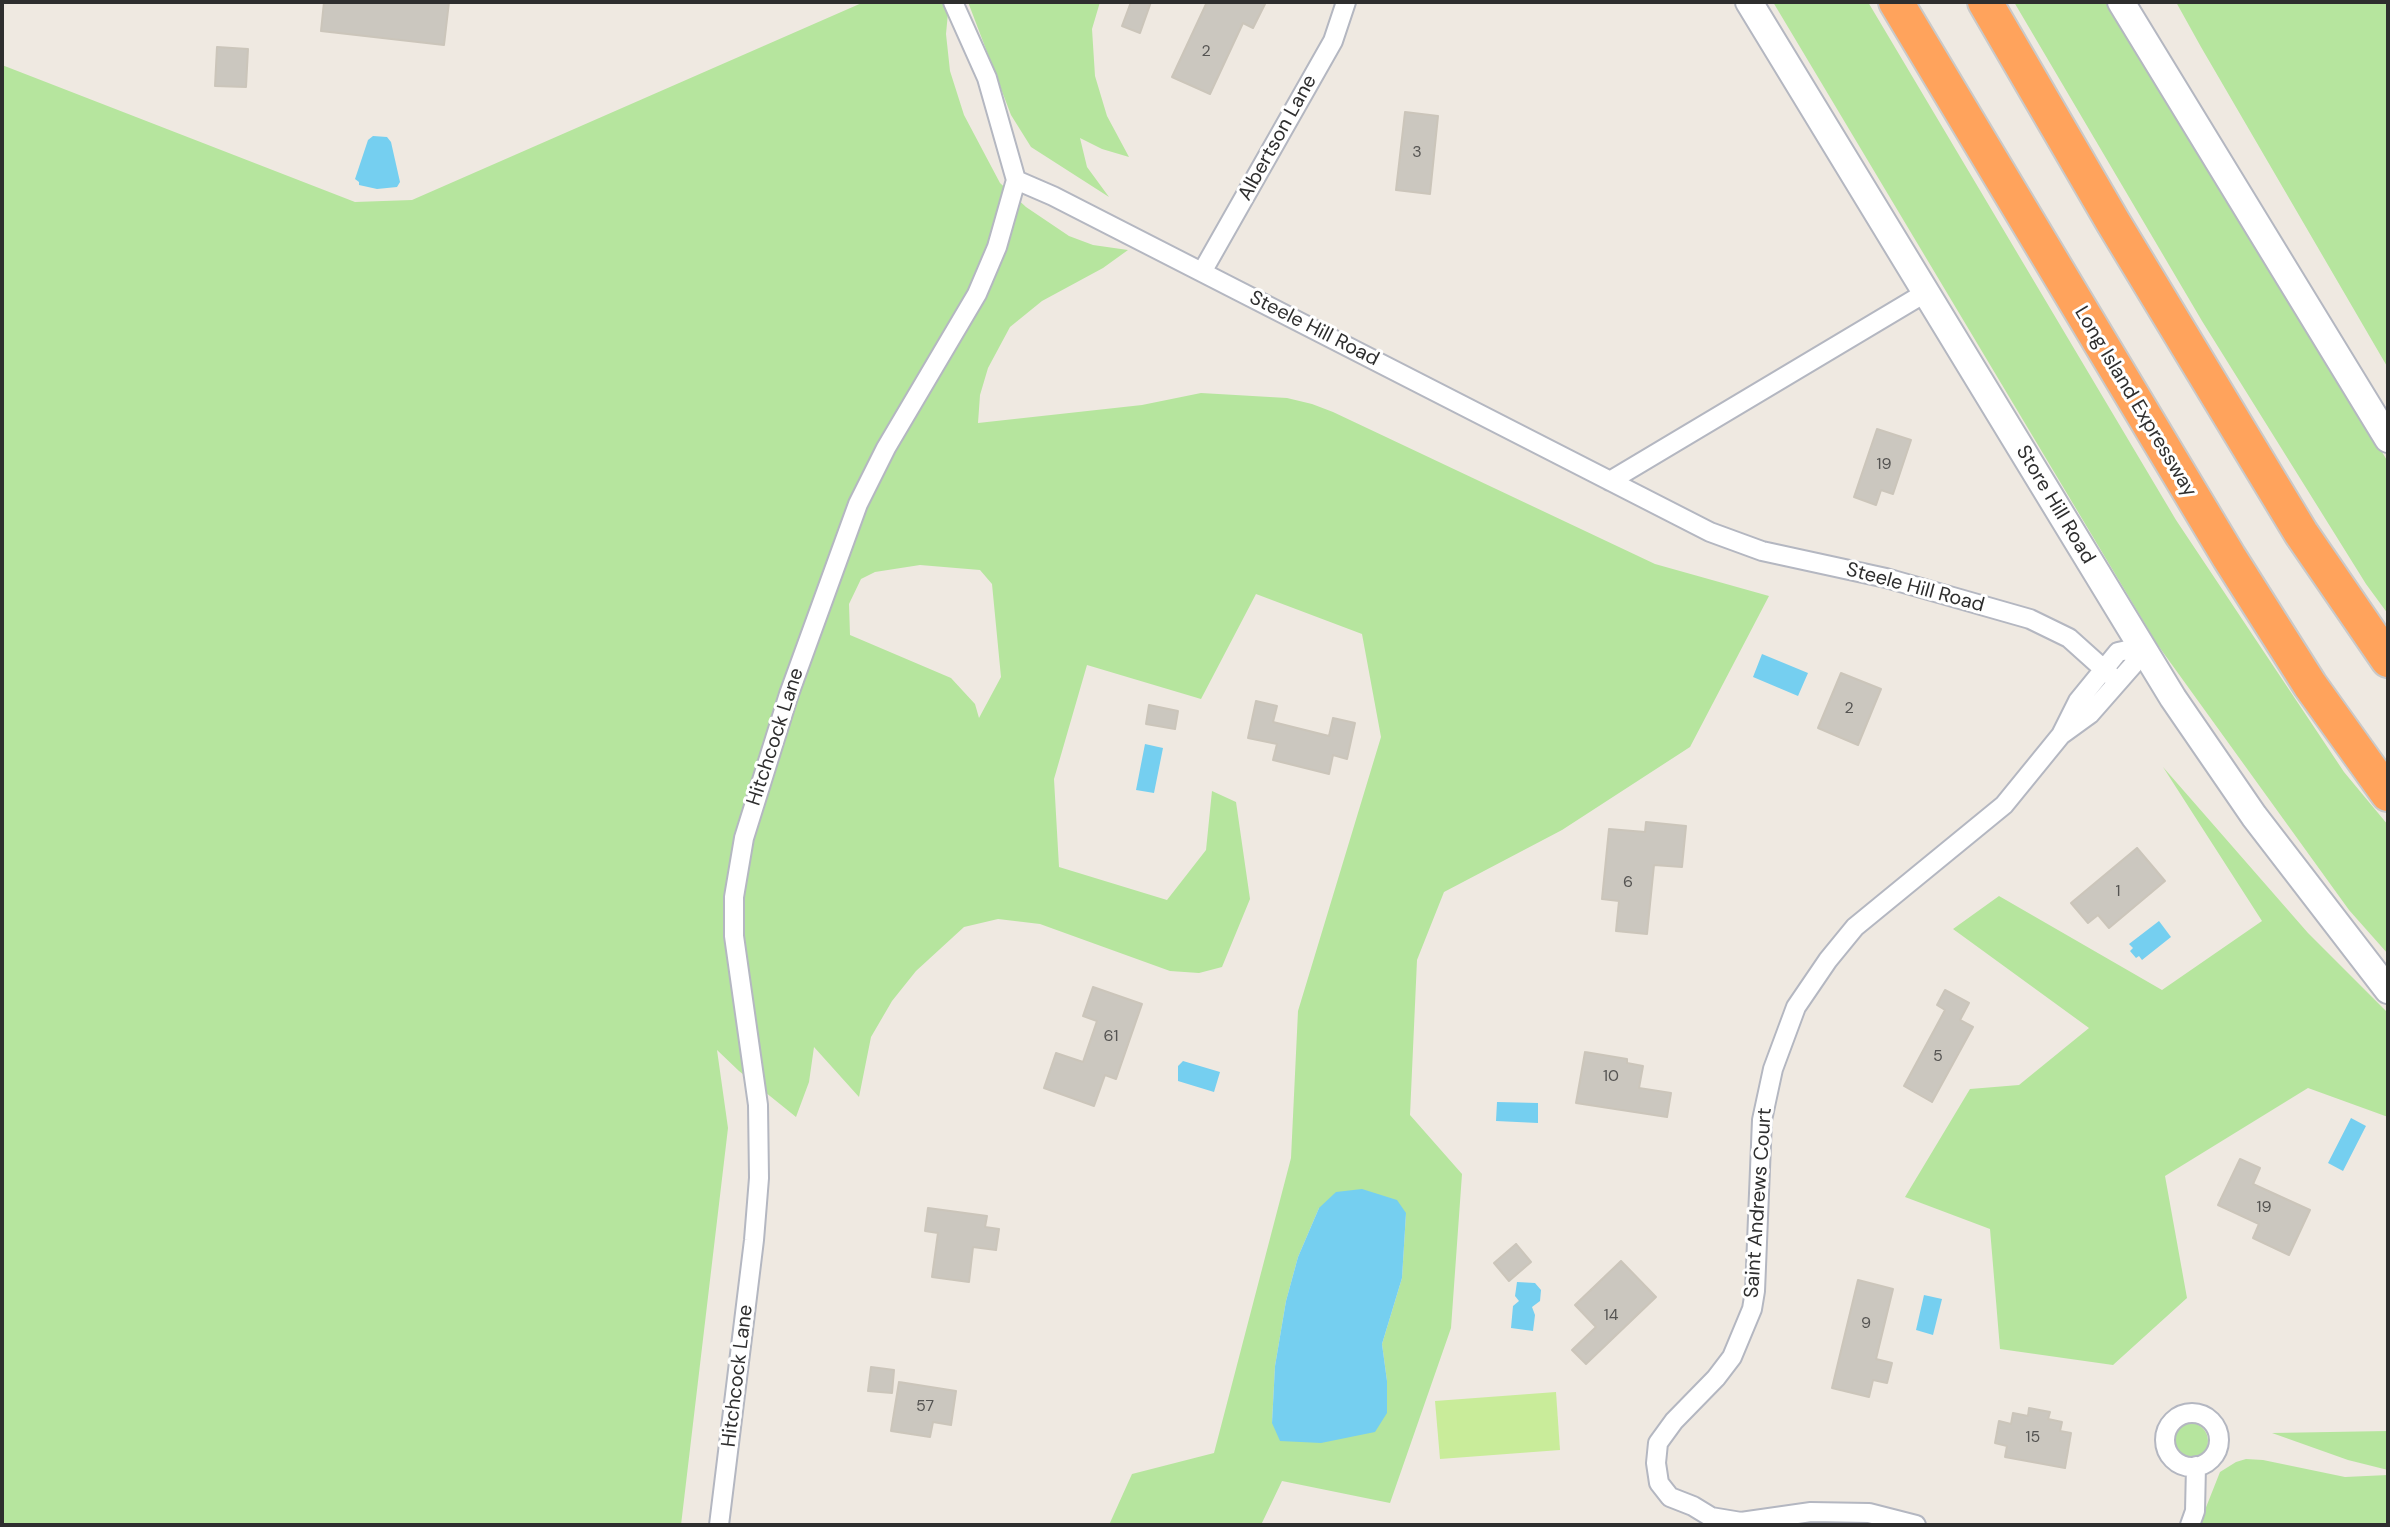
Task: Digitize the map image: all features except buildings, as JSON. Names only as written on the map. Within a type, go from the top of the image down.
[{"type":"highway","name":"Long Island Expressway","points":[[1896,2],[2229,557],[2310,685],[2388,794]]},
{"type":"highway","points":[[1985,2],[2113,222],[2301,533],[2388,660]]},
{"type":"main road","name":"Store Hill Road","points":[[1749,2],[2141,647],[2254,816],[2388,990]]},
{"type":"main road","points":[[2121,2],[2388,439]]},
{"type":"street","points":[[953,2],[987,78],[1016,180]]},
{"type":"street","name":"Albertson Lane","points":[[1202,272],[1333,41],[1346,2]]},
{"type":"street","name":"Steele Hill Road","points":[[1016,180],[1053,196],[1710,532],[1762,551],[1886,578],[2030,619],[2069,638],[2118,682]]},
{"type":"street","name":"Hitchcock Lane","points":[[719,1525],[759,1178],[758,1105],[734,936],[734,897],[744,838],[789,694],[858,504],[886,448],[977,294],[997,247],[1016,180]]},
{"type":"street","points":[[1610,481],[1925,293]]},
{"type":"street","name":"Saint Andrews Court","points":[[1916,1525],[1869,1513],[1811,1512],[1741,1522],[1711,1517],[1670,1497],[1659,1483],[1656,1463],[1658,1443],[1732,1357],[1752,1309],[1762,1120],[1773,1069],[1796,1007],[1855,927],[2004,805],[2061,735],[2078,701],[2118,652],[2141,647]]},
{"type":"street","name":"Saint Andrews Court","points":[[2061,735],[2090,714],[2133,665],[2141,647]]},
{"type":"street","points":[[2190,1525],[2195,1511],[2196,1466]]},
{"type":"green space","points":[[864,2],[949,2],[946,34],[950,71],[964,115],[1000,183],[1026,207],[1069,236],[1093,245],[1128,250],[1103,268],[1042,301],[1010,327],[988,368],[980,395],[978,423],[1142,405],[1201,393],[1287,398],[1333,412],[1655,564],[1769,596],[1690,747],[1562,830],[1444,892],[1417,960],[1410,1115],[1462,1174],[1451,1328],[1390,1503],[1282,1481],[1261,1525],[1109,1525],[1132,1474],[1214,1453],[1291,1158],[1298,1011],[1381,737],[1362,634],[1256,594],[1201,699],[1087,665],[1054,779],[1059,867],[1167,900],[1206,850],[1212,791],[1236,802],[1250,899],[1222,967],[1199,973],[1170,971],[1040,924],[998,919],[964,927],[916,971],[892,1001],[871,1037],[859,1097],[814,1047],[809,1082],[796,1117],[717,1050],[728,1128],[681,1525],[2,1525],[2,65],[355,202],[412,200]],"holes":[[[920,565],[980,570],[992,584],[1001,677],[979,718],[975,704],[951,678],[850,635],[849,604],[861,579],[875,572]],[[1319,1208],[1406,1213],[1402,1278],[1382,1344],[1387,1381],[1272,1423],[1275,1366],[1286,1301],[1298,1257]]]},
{"type":"green space","points":[[968,2],[1100,2],[1092,29],[1095,76],[1107,116],[1129,157],[1080,138],[1087,167],[1109,197],[1031,147],[1011,115]]},
{"type":"green space","points":[[1773,2],[1868,2],[2176,520],[2344,772],[2388,825],[2388,954],[2349,910],[2157,644]]},
{"type":"green space","points":[[2014,2],[2113,2],[2388,462],[2388,614],[2366,584],[2202,321]]},
{"type":"green space","points":[[2176,2],[2388,2],[2388,368],[2201,47]]},
{"type":"green space","points":[[2163,767],[2308,933],[2388,1013],[2388,1117],[2308,1088],[2165,1176],[2187,1298],[2113,1365],[2000,1349],[1990,1229],[1905,1197],[1970,1089],[2019,1085],[2089,1028],[1953,929],[1999,896],[2162,990],[2262,921]]},
{"type":"green space","points":[[1556,1392],[1560,1450],[1440,1459],[1435,1401]]},
{"type":"green space","points":[[2190,1423],[2203,1428],[2208,1441],[2203,1454],[2190,1459],[2177,1454],[2172,1441],[2177,1428]]},
{"type":"green space","points":[[2388,1431],[2388,1470],[2348,1460],[2272,1433]]},
{"type":"green space","points":[[2246,1459],[2345,1477],[2388,1475],[2388,1525],[2199,1525],[2220,1472]]},
{"type":"water","points":[[373,136],[387,137],[391,142],[400,182],[397,187],[377,189],[359,185],[355,179],[368,140]]},
{"type":"water","points":[[1762,654],[1808,673],[1798,696],[1753,677]]},
{"type":"water","points":[[1145,744],[1163,748],[1154,793],[1136,790]]},
{"type":"water","points":[[2159,921],[2171,937],[2142,960],[2139,956],[2136,958],[2129,944]]},
{"type":"water","points":[[1183,1061],[1220,1072],[1214,1092],[1178,1081],[1178,1066]]},
{"type":"water","points":[[1497,1102],[1538,1103],[1538,1123],[1496,1121]]},
{"type":"water","points":[[2351,1118],[2366,1126],[2343,1171],[2328,1163]]},
{"type":"water","points":[[1362,1189],[1397,1200],[1406,1213],[1402,1278],[1382,1344],[1387,1413],[1375,1432],[1321,1443],[1280,1441],[1272,1423],[1275,1366],[1286,1301],[1298,1257],[1319,1208],[1336,1192]]},
{"type":"water","points":[[1517,1282],[1535,1283],[1541,1290],[1540,1301],[1532,1307],[1535,1315],[1533,1331],[1511,1328],[1513,1306],[1519,1301],[1515,1296]]},
{"type":"water","points":[[1924,1295],[1942,1299],[1933,1335],[1916,1330]]}]
